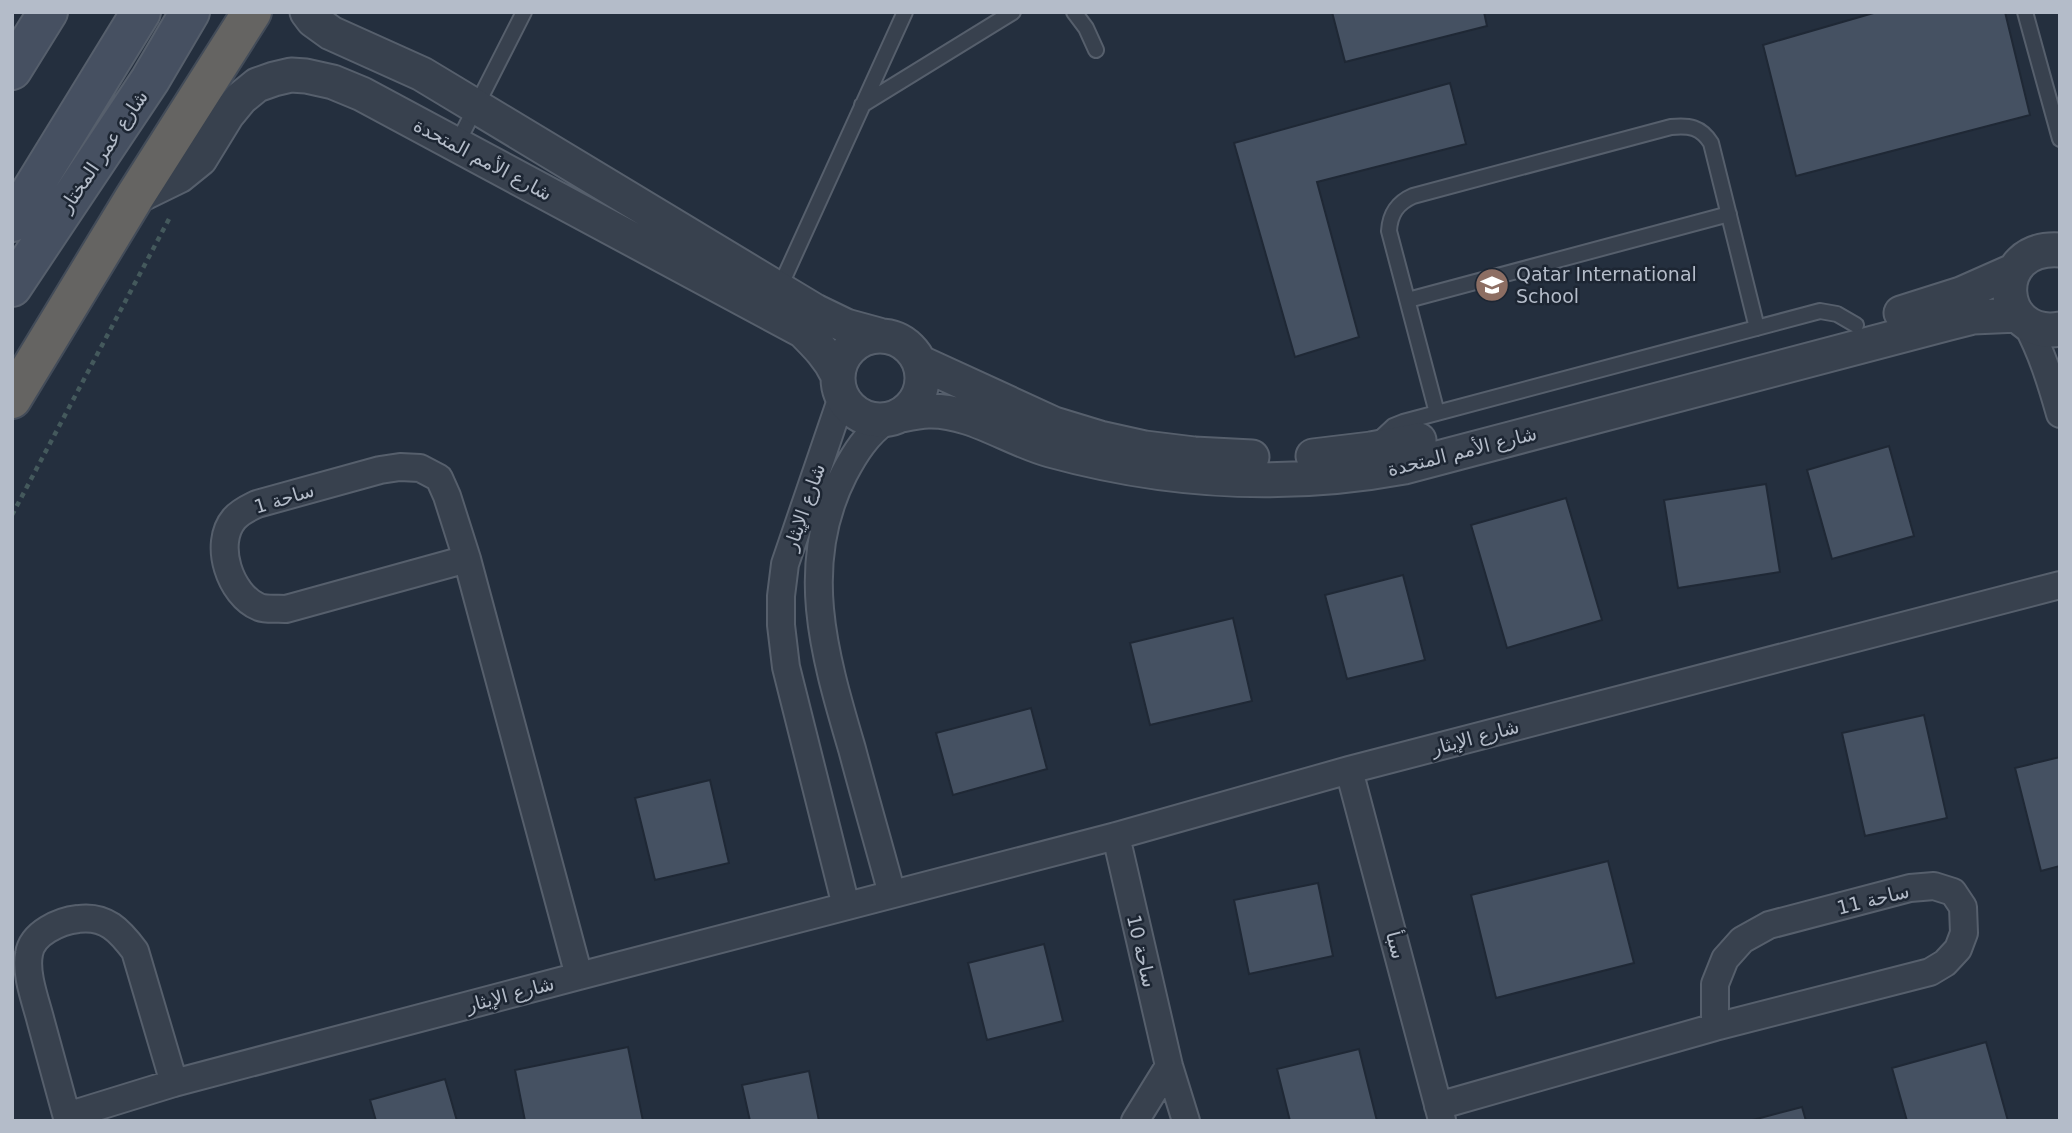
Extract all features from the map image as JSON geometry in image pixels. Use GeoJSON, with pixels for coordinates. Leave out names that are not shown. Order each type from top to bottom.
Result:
{"type":"FeatureCollection","features":[{"type":"Feature","properties":{"kind":"highway"},"geometry":{"type":"LineString","coordinates":[[12,399],[134,198],[253,12]]}},
{"type":"Feature","properties":{"kind":"main road"},"geometry":{"type":"LineString","coordinates":[[12,70],[48,12]]}},
{"type":"Feature","properties":{"kind":"main road"},"geometry":{"type":"LineString","coordinates":[[12,222],[141,12]]}},
{"type":"Feature","properties":{"kind":"main road","name":"شارع عمر المختار"},"geometry":{"type":"LineString","coordinates":[[12,287],[149,80],[190,12]]}},
{"type":"Feature","properties":{"kind":"street","name":"شارع الأمم المتحدة"},"geometry":{"type":"LineString","coordinates":[[307,12],[331,33],[422,74],[815,311],[846,326],[879,335]]}},
{"type":"Feature","properties":{"kind":"street","name":"شارع الأمم المتحدة"},"geometry":{"type":"LineString","coordinates":[[134,198],[179,176],[200,159],[227,115],[241,98],[257,85],[290,75],[333,82],[362,94],[457,144],[803,331],[825,354],[839,386]]}},
{"type":"Feature","properties":{"kind":"street","name":"شارع الأمم المتحدة"},"geometry":{"type":"LineString","coordinates":[[919,362],[1054,424],[1100,438],[1145,448],[1212,456],[1308,457],[1371,449],[1446,433],[1933,304],[2013,271],[2022,260],[2033,253],[2047,249],[2060,250]]}},
{"type":"Feature","properties":{"kind":"street"},"geometry":{"type":"LineString","coordinates":[[2013,271],[2009,294],[2012,305],[2037,345],[2050,376],[2060,414]]}},
{"type":"Feature","properties":{"kind":"street","name":"شارع الأمم المتحدة"},"geometry":{"type":"LineString","coordinates":[[895,417],[930,411],[959,415],[1048,449],[1138,471],[1212,479],[1266,480],[1341,476],[1404,467],[1973,317],[2022,319],[2046,331],[2060,329]]}},
{"type":"Feature","properties":{"kind":"street"},"geometry":{"type":"LineString","coordinates":[[879,335],[903,342],[913,351],[919,362],[922,386],[911,407],[895,417],[876,421],[856,414],[839,386],[841,360],[847,350],[856,342],[879,335]]}},
{"type":"Feature","properties":{"kind":"street","name":"شارع الإيثار"},"geometry":{"type":"LineString","coordinates":[[839,386],[785,564],[781,615],[786,667],[846,906]]}},
{"type":"Feature","properties":{"kind":"street","name":"شارع الإيثار"},"geometry":{"type":"LineString","coordinates":[[892,894],[825,651],[818,572],[831,503],[840,483],[872,431],[895,417]]}},
{"type":"Feature","properties":{"kind":"street","name":"ساحة 1"},"geometry":{"type":"LineString","coordinates":[[467,559],[286,609],[261,608],[246,600],[234,586],[225,543],[227,531],[234,519],[244,510],[257,505],[380,470],[400,467],[420,468],[439,478],[467,559],[579,976]]}},
{"type":"Feature","properties":{"kind":"street","name":"شارع الإيثار"},"geometry":{"type":"LineString","coordinates":[[174,1083],[135,951],[122,933],[103,920],[79,919],[55,925],[35,938],[29,953],[30,982],[67,1118],[174,1083],[1116,836],[1349,770],[2060,585]]}},
{"type":"Feature","properties":{"kind":"street","name":"سبأ"},"geometry":{"type":"LineString","coordinates":[[1349,770],[1440,1113]]}},
{"type":"Feature","properties":{"kind":"street","name":"ساحة 10"},"geometry":{"type":"LineString","coordinates":[[1116,836],[1169,1066],[1186,1121]]}},
{"type":"Feature","properties":{"kind":"street","name":"ساحة 11"},"geometry":{"type":"LineString","coordinates":[[1440,1113],[1715,1027],[1930,972],[1945,963],[1958,949],[1964,933],[1964,907],[1953,892],[1934,886],[1910,888],[1769,925],[1742,940],[1725,959],[1715,985],[1715,1027]]}},
{"type":"Feature","properties":{"kind":"street"},"geometry":{"type":"LineString","coordinates":[[1135,1121],[1169,1066]]}},
{"type":"Feature","properties":{"kind":"lane"},"geometry":{"type":"LineString","coordinates":[[457,144],[524,12]]}},
{"type":"Feature","properties":{"kind":"lane"},"geometry":{"type":"LineString","coordinates":[[778,290],[905,12]]}},
{"type":"Feature","properties":{"kind":"lane"},"geometry":{"type":"LineString","coordinates":[[862,105],[1013,12]]}},
{"type":"Feature","properties":{"kind":"lane"},"geometry":{"type":"LineString","coordinates":[[1074,12],[1086,28],[1096,50]]}},
{"type":"Feature","properties":{"kind":"lane"},"geometry":{"type":"LineString","coordinates":[[2025,12],[2060,139]]}},
{"type":"Feature","properties":{"kind":"lane"},"geometry":{"type":"LineString","coordinates":[[1437,413],[1389,231],[1393,213],[1398,205],[1405,200],[1658,131],[1690,126],[1706,135],[1711,143],[1757,328]]}},
{"type":"Feature","properties":{"kind":"lane"},"geometry":{"type":"LineString","coordinates":[[1408,300],[1729,214]]}},
{"type":"Feature","properties":{"kind":"lane"},"geometry":{"type":"LineString","coordinates":[[1371,449],[1393,426],[1757,328],[1820,312],[1838,314],[1856,325]]}},
{"type":"Feature","properties":{"kind":"path"},"geometry":{"type":"LineString","coordinates":[[12,515],[169,219]]}},
{"type":"Feature","properties":{"kind":"building"},"geometry":{"type":"Polygon","coordinates":[[[1332,12],[1484,12],[1487,26],[1345,62],[1332,12]]]}},
{"type":"Feature","properties":{"kind":"building"},"geometry":{"type":"Polygon","coordinates":[[[1877,12],[2005,12],[2030,115],[1796,176],[1763,45],[1877,12]]]}},
{"type":"Feature","properties":{"kind":"building"},"geometry":{"type":"Polygon","coordinates":[[[1450,83],[1466,144],[1317,182],[1359,337],[1295,357],[1234,143],[1450,83]]]}},
{"type":"Feature","properties":{"kind":"building"},"geometry":{"type":"Polygon","coordinates":[[[1889,446],[1914,536],[1832,559],[1807,470],[1889,446]]]}},
{"type":"Feature","properties":{"kind":"building"},"geometry":{"type":"Polygon","coordinates":[[[1766,484],[1780,572],[1678,588],[1664,500],[1766,484]]]}},
{"type":"Feature","properties":{"kind":"building"},"geometry":{"type":"Polygon","coordinates":[[[1566,498],[1602,620],[1507,648],[1471,525],[1566,498]]]}},
{"type":"Feature","properties":{"kind":"building"},"geometry":{"type":"Polygon","coordinates":[[[1403,575],[1425,660],[1347,679],[1325,595],[1403,575]]]}},
{"type":"Feature","properties":{"kind":"building"},"geometry":{"type":"Polygon","coordinates":[[[1233,618],[1252,701],[1150,725],[1130,643],[1233,618]]]}},
{"type":"Feature","properties":{"kind":"building"},"geometry":{"type":"Polygon","coordinates":[[[1031,708],[1047,769],[953,795],[936,733],[1031,708]]]}},
{"type":"Feature","properties":{"kind":"building"},"geometry":{"type":"Polygon","coordinates":[[[1924,715],[1947,818],[1865,836],[1842,733],[1924,715]]]}},
{"type":"Feature","properties":{"kind":"building"},"geometry":{"type":"Polygon","coordinates":[[[2060,757],[2060,866],[2041,871],[2015,768],[2060,757]]]}},
{"type":"Feature","properties":{"kind":"building"},"geometry":{"type":"Polygon","coordinates":[[[710,780],[729,863],[655,880],[635,798],[710,780]]]}},
{"type":"Feature","properties":{"kind":"building"},"geometry":{"type":"Polygon","coordinates":[[[1608,861],[1634,963],[1496,998],[1471,895],[1608,861]]]}},
{"type":"Feature","properties":{"kind":"building"},"geometry":{"type":"Polygon","coordinates":[[[1318,883],[1333,956],[1249,974],[1234,900],[1318,883]]]}},
{"type":"Feature","properties":{"kind":"building"},"geometry":{"type":"Polygon","coordinates":[[[1044,944],[1063,1021],[987,1040],[968,963],[1044,944]]]}},
{"type":"Feature","properties":{"kind":"building"},"geometry":{"type":"Polygon","coordinates":[[[1986,1042],[2008,1121],[1907,1121],[1892,1068],[1986,1042]]]}},
{"type":"Feature","properties":{"kind":"building"},"geometry":{"type":"Polygon","coordinates":[[[628,1047],[643,1121],[525,1121],[515,1070],[628,1047]]]}},
{"type":"Feature","properties":{"kind":"building"},"geometry":{"type":"Polygon","coordinates":[[[1359,1049],[1377,1121],[1290,1121],[1277,1069],[1359,1049]]]}},
{"type":"Feature","properties":{"kind":"building"},"geometry":{"type":"Polygon","coordinates":[[[809,1071],[819,1121],[750,1121],[742,1085],[809,1071]]]}},
{"type":"Feature","properties":{"kind":"building"},"geometry":{"type":"Polygon","coordinates":[[[445,1079],[457,1121],[376,1121],[370,1100],[445,1079]]]}},
{"type":"Feature","properties":{"kind":"building"},"geometry":{"type":"Polygon","coordinates":[[[1802,1107],[1806,1121],[1749,1121],[1802,1107]]]}},
{"type":"Feature","properties":{"kind":"place","name":"Qatar International School"},"geometry":{"type":"Point","coordinates":[1492,285]}}]}
